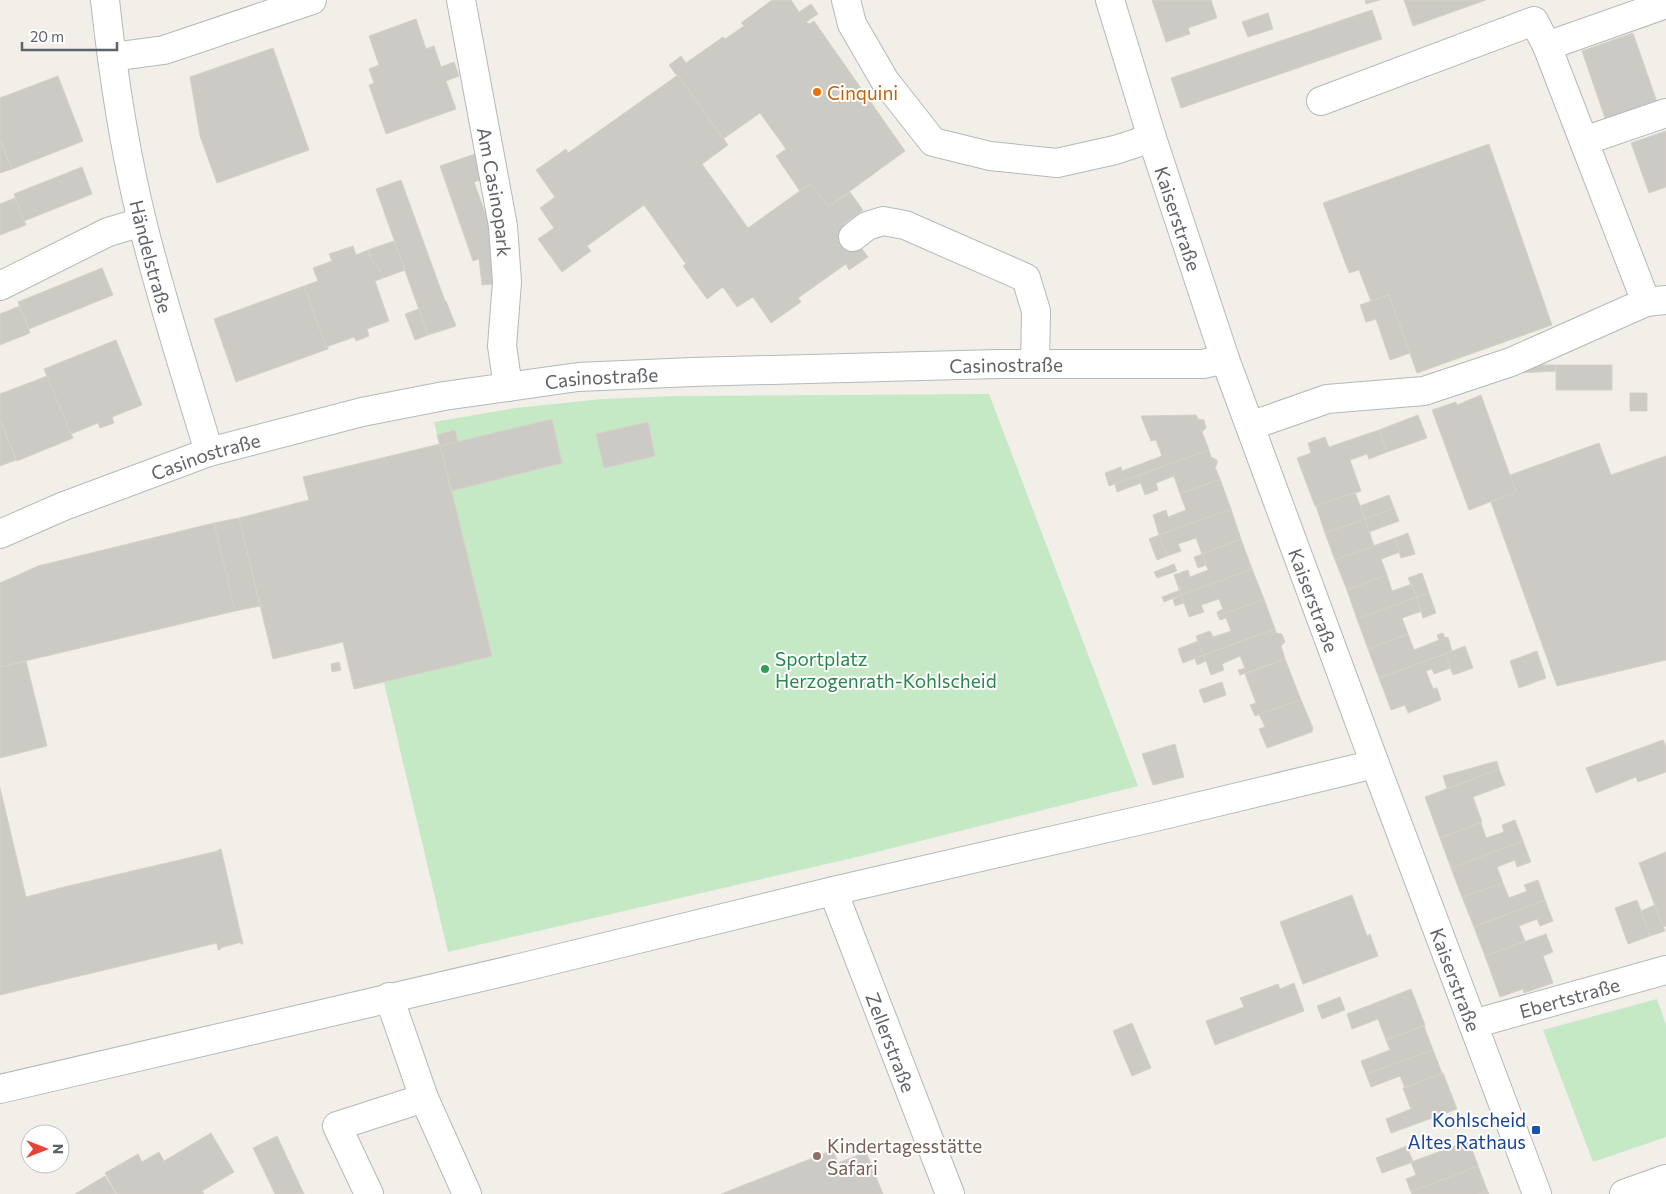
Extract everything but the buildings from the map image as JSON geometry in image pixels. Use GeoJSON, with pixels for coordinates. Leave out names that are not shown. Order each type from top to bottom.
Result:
{"type":"FeatureCollection","features":[{"type":"Feature","properties":{"kind":"street","name":"Händelstraße"},"geometry":{"type":"LineString","coordinates":[[105,0],[125,145],[142,222],[209,452]]}},
{"type":"Feature","properties":{"kind":"street"},"geometry":{"type":"LineString","coordinates":[[112,57],[164,50],[312,0]]}},
{"type":"Feature","properties":{"kind":"street","name":"Am Casinopark"},"geometry":{"type":"LineString","coordinates":[[461,0],[503,226],[506,282],[502,346],[508,386]]}},
{"type":"Feature","properties":{"kind":"street"},"geometry":{"type":"LineString","coordinates":[[846,0],[852,24],[885,81],[934,142],[990,156],[1057,163],[1115,150],[1152,138]]}},
{"type":"Feature","properties":{"kind":"street","name":"Kaiserstraße"},"geometry":{"type":"LineString","coordinates":[[1110,0],[1152,138],[1225,359],[1537,1194]]}},
{"type":"Feature","properties":{"kind":"street"},"geometry":{"type":"LineString","coordinates":[[1547,46],[1666,4]]}},
{"type":"Feature","properties":{"kind":"street"},"geometry":{"type":"LineString","coordinates":[[1250,426],[1327,399],[1424,391],[1511,362],[1656,301],[1584,141],[1547,46],[1534,21],[1321,101]]}},
{"type":"Feature","properties":{"kind":"street"},"geometry":{"type":"LineString","coordinates":[[1584,141],[1666,113]]}},
{"type":"Feature","properties":{"kind":"street"},"geometry":{"type":"LineString","coordinates":[[853,237],[867,226],[884,221],[905,225],[1026,278],[1036,311],[1035,364]]}},
{"type":"Feature","properties":{"kind":"street"},"geometry":{"type":"LineString","coordinates":[[0,286],[108,232],[142,222]]}},
{"type":"Feature","properties":{"kind":"street","name":"Casinostraße"},"geometry":{"type":"LineString","coordinates":[[0,534],[64,506],[209,452],[362,412],[508,386],[578,377],[692,372],[998,364],[1203,364],[1225,359]]}},
{"type":"Feature","properties":{"kind":"street"},"geometry":{"type":"LineString","coordinates":[[0,1089],[388,997],[524,967],[833,891],[1164,815],[1375,764]]}},
{"type":"Feature","properties":{"kind":"street","name":"Zellerstraße"},"geometry":{"type":"LineString","coordinates":[[833,891],[950,1194]]}},
{"type":"Feature","properties":{"kind":"street","name":"Ebertstraße"},"geometry":{"type":"LineString","coordinates":[[1473,1024],[1666,970]]}},
{"type":"Feature","properties":{"kind":"street"},"geometry":{"type":"LineString","coordinates":[[388,997],[424,1098],[467,1194]]}},
{"type":"Feature","properties":{"kind":"street"},"geometry":{"type":"LineString","coordinates":[[369,1194],[337,1126],[424,1098]]}},
{"type":"Feature","properties":{"kind":"street"},"geometry":{"type":"LineString","coordinates":[[1624,1194],[1666,1179]]}},
{"type":"Feature","properties":{"kind":"green space","name":"Sportplatz Herzogenrath-Kohlscheid"},"geometry":{"type":"Polygon","coordinates":[[[989,394],[1138,786],[861,856],[448,952],[384,682],[451,491],[434,422],[516,408],[602,399],[678,396],[989,394]]]}},
{"type":"Feature","properties":{"kind":"green space"},"geometry":{"type":"Polygon","coordinates":[[[1657,999],[1666,1025],[1666,1137],[1593,1162],[1543,1030],[1657,999]]]}},
{"type":"Feature","properties":{"kind":"place","name":"Cinquini"},"geometry":{"type":"Point","coordinates":[817,92]}},
{"type":"Feature","properties":{"kind":"place","name":"Sportplatz Herzogenrath-Kohlscheid"},"geometry":{"type":"Point","coordinates":[765,669]}},
{"type":"Feature","properties":{"kind":"place","name":"Kohlscheid Altes Rathaus"},"geometry":{"type":"Point","coordinates":[1536,1130]}},
{"type":"Feature","properties":{"kind":"place","name":"Kindertagesstätte Safari"},"geometry":{"type":"Point","coordinates":[817,1156]}}]}
